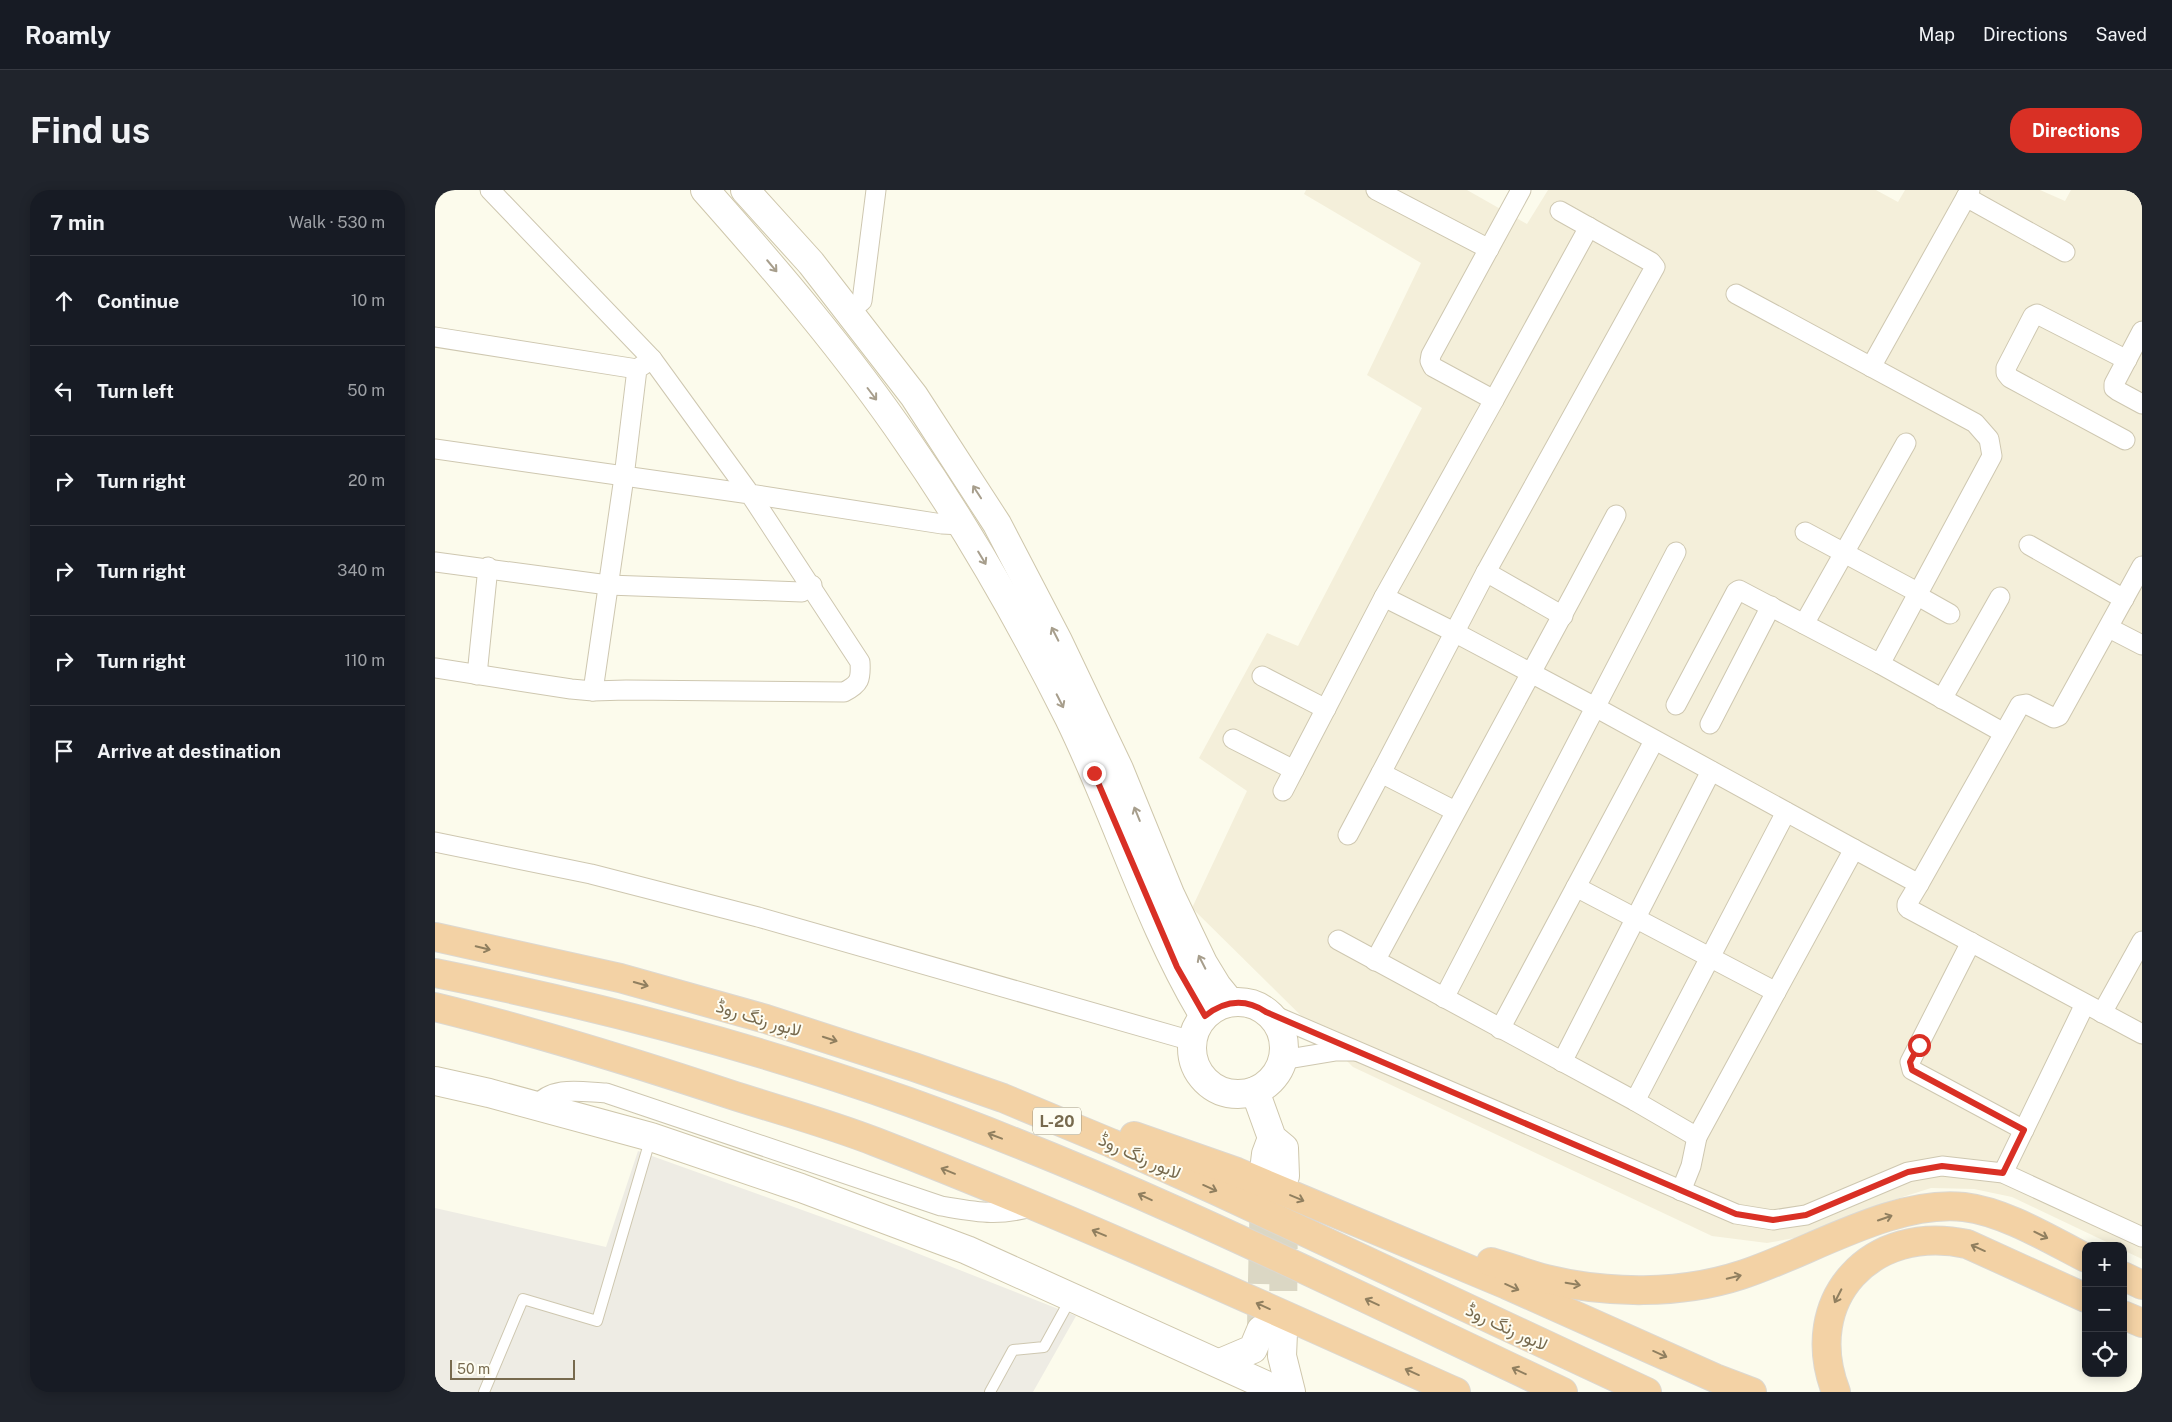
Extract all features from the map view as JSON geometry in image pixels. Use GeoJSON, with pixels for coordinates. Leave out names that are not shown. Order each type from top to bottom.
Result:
{"type":"FeatureCollection","features":[{"type":"Feature","properties":{"kind":"highway","name":"لاہور رنگ روڈ"},"geometry":{"type":"LineString","coordinates":[[435,937],[620,978],[766,1018],[1003,1098],[1111,1143],[1208,1187],[1647,1392]]}},
{"type":"Feature","properties":{"kind":"highway","name":"لاہور رنگ روڈ"},"geometry":{"type":"LineString","coordinates":[[435,973],[516,989],[760,1053],[910,1102],[1109,1181],[1563,1392]]}},
{"type":"Feature","properties":{"kind":"highway"},"geometry":{"type":"LineString","coordinates":[[435,1007],[509,1025],[601,1052],[873,1141],[1035,1206],[1177,1267],[1456,1392]]}},
{"type":"Feature","properties":{"kind":"highway"},"geometry":{"type":"LineString","coordinates":[[1003,1098],[1087,1120],[1237,1172],[1357,1224],[1507,1285],[1715,1378],[1752,1392]]}},
{"type":"Feature","properties":{"kind":"highway"},"geometry":{"type":"LineString","coordinates":[[1357,1224],[1545,1279],[1621,1290],[1685,1288],[1740,1276],[1883,1219],[1913,1209],[1937,1207],[1963,1207],[1986,1211],[2026,1228],[2082,1256]]}},
{"type":"Feature","properties":{"kind":"highway"},"geometry":{"type":"LineString","coordinates":[[1836,1392],[1830,1377],[1826,1340],[1832,1309],[1845,1284],[1870,1258],[1893,1247],[1916,1240],[1949,1240],[1967,1244],[2082,1296]]}},
{"type":"Feature","properties":{"kind":"highway"},"geometry":{"type":"LineString","coordinates":[[2127,1278],[2142,1285]]}},
{"type":"Feature","properties":{"kind":"highway"},"geometry":{"type":"LineString","coordinates":[[2127,1317],[2142,1324]]}},
{"type":"Feature","properties":{"kind":"street"},"geometry":{"type":"LineString","coordinates":[[435,668],[593,691],[845,692],[856,686],[861,676],[860,662],[750,494],[644,364],[490,190]]}},
{"type":"Feature","properties":{"kind":"street"},"geometry":{"type":"LineString","coordinates":[[705,190],[749,239],[842,354],[906,439],[963,525],[1011,606],[1069,719],[1111,808],[1177,967],[1205,1016]]}},
{"type":"Feature","properties":{"kind":"street"},"geometry":{"type":"LineString","coordinates":[[745,190],[811,263],[914,396],[997,524],[1058,641],[1119,769],[1170,894],[1203,964],[1230,1002]]}},
{"type":"Feature","properties":{"kind":"street"},"geometry":{"type":"LineString","coordinates":[[850,312],[862,301],[877,190]]}},
{"type":"Feature","properties":{"kind":"street"},"geometry":{"type":"LineString","coordinates":[[1376,190],[1489,249]]}},
{"type":"Feature","properties":{"kind":"street"},"geometry":{"type":"LineString","coordinates":[[1494,400],[1433,367],[1430,361],[1521,190]]}},
{"type":"Feature","properties":{"kind":"street"},"geometry":{"type":"LineString","coordinates":[[1871,367],[1968,193],[2065,252]]}},
{"type":"Feature","properties":{"kind":"street"},"geometry":{"type":"LineString","coordinates":[[1349,835],[1486,572],[1655,267],[1651,262],[1560,211]]}},
{"type":"Feature","properties":{"kind":"street"},"geometry":{"type":"LineString","coordinates":[[749,239],[771,218]]}},
{"type":"Feature","properties":{"kind":"street"},"geometry":{"type":"LineString","coordinates":[[1283,791],[1384,597],[1589,227]]}},
{"type":"Feature","properties":{"kind":"street"},"geometry":{"type":"LineString","coordinates":[[1736,294],[1975,423],[1989,440],[1992,456],[1919,595],[1880,664]]}},
{"type":"Feature","properties":{"kind":"street"},"geometry":{"type":"LineString","coordinates":[[2125,440],[2010,378],[2006,373],[2006,368],[2035,314],[2127,360]]}},
{"type":"Feature","properties":{"kind":"street"},"geometry":{"type":"LineString","coordinates":[[2142,331],[2114,384],[2114,388],[2142,404]]}},
{"type":"Feature","properties":{"kind":"street"},"geometry":{"type":"LineString","coordinates":[[435,337],[644,364]]}},
{"type":"Feature","properties":{"kind":"street"},"geometry":{"type":"LineString","coordinates":[[593,691],[624,477],[644,364]]}},
{"type":"Feature","properties":{"kind":"street"},"geometry":{"type":"LineString","coordinates":[[1804,624],[1906,442]]}},
{"type":"Feature","properties":{"kind":"street"},"geometry":{"type":"LineString","coordinates":[[435,449],[750,494],[942,524],[963,525]]}},
{"type":"Feature","properties":{"kind":"street"},"geometry":{"type":"LineString","coordinates":[[1375,960],[1455,811],[1532,674],[1616,515]]}},
{"type":"Feature","properties":{"kind":"street"},"geometry":{"type":"LineString","coordinates":[[1805,532],[1845,552],[1950,614]]}},
{"type":"Feature","properties":{"kind":"street"},"geometry":{"type":"LineString","coordinates":[[2029,545],[2124,599]]}},
{"type":"Feature","properties":{"kind":"street"},"geometry":{"type":"LineString","coordinates":[[1444,998],[1676,552]]}},
{"type":"Feature","properties":{"kind":"street"},"geometry":{"type":"LineString","coordinates":[[435,562],[489,567],[608,585],[802,592],[812,586]]}},
{"type":"Feature","properties":{"kind":"street"},"geometry":{"type":"LineString","coordinates":[[2142,566],[2057,718],[2023,704],[2003,733],[1907,907],[2142,1034]]}},
{"type":"Feature","properties":{"kind":"street"},"geometry":{"type":"LineString","coordinates":[[477,675],[489,567]]}},
{"type":"Feature","properties":{"kind":"street"},"geometry":{"type":"LineString","coordinates":[[1486,572],[1563,616]]}},
{"type":"Feature","properties":{"kind":"street"},"geometry":{"type":"LineString","coordinates":[[1676,705],[1737,591],[1771,606],[1880,664],[2003,733]]}},
{"type":"Feature","properties":{"kind":"street"},"geometry":{"type":"LineString","coordinates":[[1384,597],[1595,707],[1654,741],[1919,884]]}},
{"type":"Feature","properties":{"kind":"street"},"geometry":{"type":"LineString","coordinates":[[1943,699],[2000,597]]}},
{"type":"Feature","properties":{"kind":"street"},"geometry":{"type":"LineString","coordinates":[[1710,724],[1771,606]]}},
{"type":"Feature","properties":{"kind":"street"},"geometry":{"type":"LineString","coordinates":[[2109,628],[2142,645]]}},
{"type":"Feature","properties":{"kind":"street"},"geometry":{"type":"LineString","coordinates":[[1262,676],[1326,709]]}},
{"type":"Feature","properties":{"kind":"street"},"geometry":{"type":"LineString","coordinates":[[1233,739],[1294,770]]}},
{"type":"Feature","properties":{"kind":"street"},"geometry":{"type":"LineString","coordinates":[[1499,1029],[1654,741]]}},
{"type":"Feature","properties":{"kind":"street"},"geometry":{"type":"LineString","coordinates":[[1562,1062],[1711,771]]}},
{"type":"Feature","properties":{"kind":"street"},"geometry":{"type":"LineString","coordinates":[[1381,773],[1455,811]]}},
{"type":"Feature","properties":{"kind":"street"},"geometry":{"type":"LineString","coordinates":[[1635,1101],[1787,812]]}},
{"type":"Feature","properties":{"kind":"street"},"geometry":{"type":"LineString","coordinates":[[435,842],[591,874],[758,917],[1192,1041]]}},
{"type":"Feature","properties":{"kind":"street"},"geometry":{"type":"LineString","coordinates":[[1681,1191],[1691,1166],[1697,1137],[1854,849]]}},
{"type":"Feature","properties":{"kind":"street"},"geometry":{"type":"LineString","coordinates":[[1576,887],[1776,992]]}},
{"type":"Feature","properties":{"kind":"street"},"geometry":{"type":"LineString","coordinates":[[1338,940],[1499,1029],[1635,1101],[1697,1137]]}},
{"type":"Feature","properties":{"kind":"street"},"geometry":{"type":"LineString","coordinates":[[2102,1013],[2142,941]]}},
{"type":"Feature","properties":{"kind":"street"},"geometry":{"type":"LineString","coordinates":[[1971,942],[1910,1062],[1910,1066],[1912,1070],[2024,1130]]}},
{"type":"Feature","properties":{"kind":"street"},"geometry":{"type":"LineString","coordinates":[[1266,1012],[1275,1022],[1281,1033],[1284,1047],[1282,1060],[1272,1079],[1255,1091],[1244,1094],[1230,1094],[1216,1089],[1205,1081],[1196,1069],[1192,1056],[1194,1032],[1205,1016],[1216,1007],[1230,1002],[1245,1002],[1736,1214],[1773,1220],[1806,1215],[1908,1172],[1942,1166],[2003,1173],[2142,1237]]}},
{"type":"Feature","properties":{"kind":"street"},"geometry":{"type":"LineString","coordinates":[[2003,1173],[2085,1004]]}},
{"type":"Feature","properties":{"kind":"street"},"geometry":{"type":"LineString","coordinates":[[1282,1060],[1336,1051],[1358,1051]]}},
{"type":"Feature","properties":{"kind":"street"},"geometry":{"type":"LineString","coordinates":[[435,1081],[489,1093],[651,1137],[801,1188],[957,1246],[1221,1363],[1281,1392]]}},
{"type":"Feature","properties":{"kind":"street"},"geometry":{"type":"LineString","coordinates":[[536,1106],[548,1094],[565,1091],[606,1094],[941,1206],[989,1214],[1015,1212],[1035,1206]]}},
{"type":"Feature","properties":{"kind":"street"},"geometry":{"type":"LineString","coordinates":[[1255,1091],[1272,1138],[1265,1154],[1274,1174]]}},
{"type":"Feature","properties":{"kind":"street"},"geometry":{"type":"LineString","coordinates":[[1221,1363],[1270,1342],[1291,1392]]}},
{"type":"Feature","properties":{"kind":"lane"},"geometry":{"type":"LineString","coordinates":[[484,1392],[523,1299],[597,1321],[651,1137]]}},
{"type":"Feature","properties":{"kind":"lane"},"geometry":{"type":"LineString","coordinates":[[990,1392],[1013,1350],[1044,1347],[1072,1297]]}},
{"type":"Feature","properties":{"kind":"shaded area"},"geometry":{"type":"Polygon","coordinates":[[[1306,190],[1467,190],[1527,224],[1548,190],[1876,190],[1898,202],[1905,190],[2040,190],[2065,201],[2071,190],[2142,190],[2142,1259],[2127,1252],[2127,1242],[2107,1242],[2012,1197],[1974,1189],[1931,1188],[1890,1201],[1811,1235],[1767,1243],[1712,1236],[1353,1067],[1192,908],[1247,791],[1199,758],[1267,633],[1298,646],[1422,408],[1367,375],[1421,263],[1304,194],[1306,190]]]}},
{"type":"Feature","properties":{"kind":"shaded area"},"geometry":{"type":"Polygon","coordinates":[[[638,1151],[866,1233],[1076,1316],[1033,1392],[435,1392],[435,1208],[606,1247],[638,1151]]]}},
{"type":"Feature","properties":{"kind":"tunnel"},"geometry":{"type":"LineString","coordinates":[[1261,1326],[1264,1189]]}},
{"type":"Feature","properties":{"kind":"tunnel"},"geometry":{"type":"LineString","coordinates":[[1283,1333],[1284,1200]]}},
{"type":"Feature","properties":{"kind":"route"},"geometry":{"type":"LineString","coordinates":[[1094,773],[1111,808],[1134,869],[1177,967],[1205,1016],[1216,1007],[1230,1002],[1245,1002],[1736,1214],[1773,1220],[1806,1215],[1908,1172],[1942,1166],[2003,1173],[2024,1130],[1912,1070],[1910,1062],[1919,1045]]}}]}
